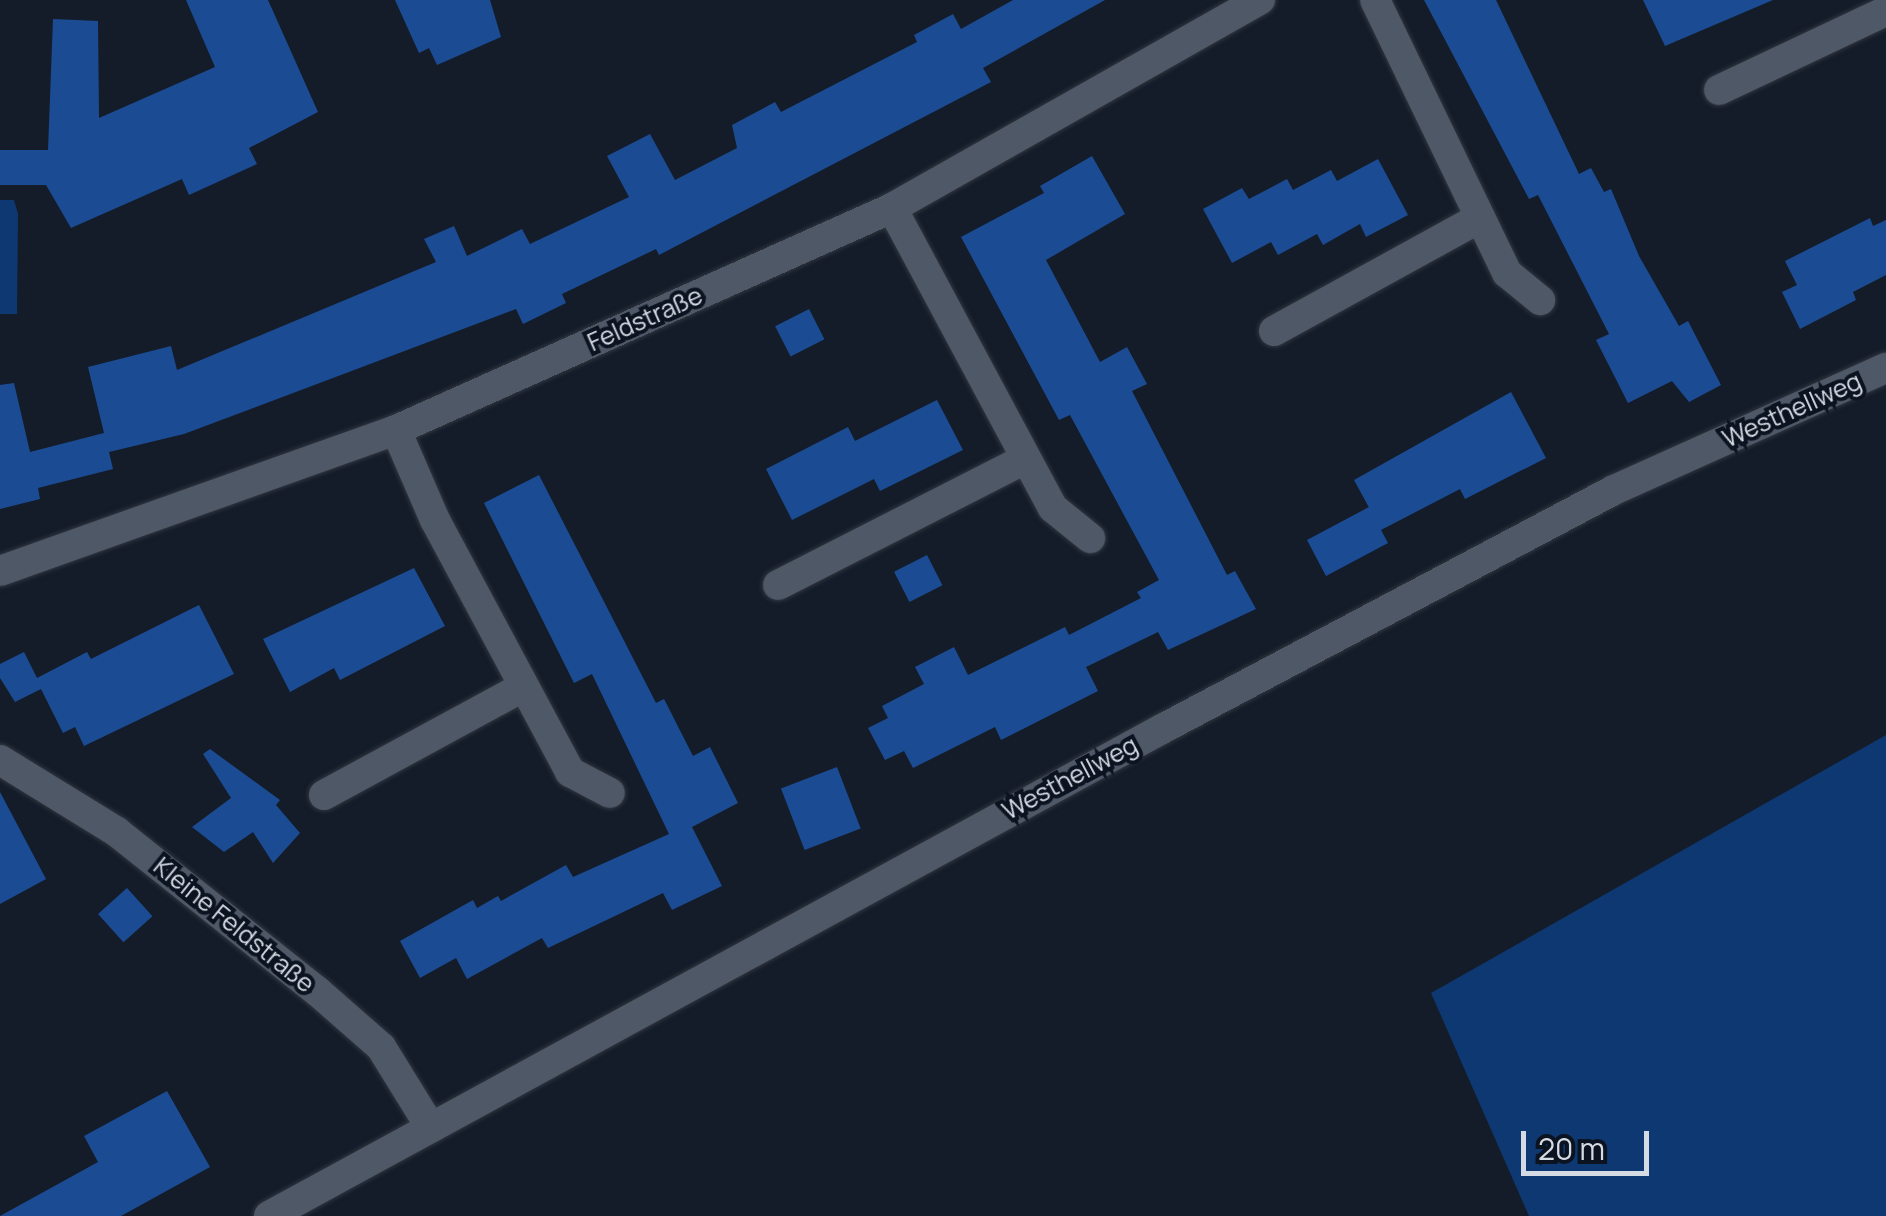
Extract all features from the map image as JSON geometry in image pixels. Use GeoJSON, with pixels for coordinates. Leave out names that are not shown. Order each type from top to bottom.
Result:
{"type":"FeatureCollection","features":[{"type":"Feature","properties":{"kind":"street","name":"Feldstraße"},"geometry":{"type":"LineString","coordinates":[[0,571],[396,430],[892,208],[1260,0]]}},
{"type":"Feature","properties":{"kind":"street"},"geometry":{"type":"LineString","coordinates":[[1375,0],[1507,273],[1540,300]]}},
{"type":"Feature","properties":{"kind":"street"},"geometry":{"type":"LineString","coordinates":[[1720,90],[1886,11]]}},
{"type":"Feature","properties":{"kind":"street"},"geometry":{"type":"LineString","coordinates":[[892,208],[1053,508],[1090,538]]}},
{"type":"Feature","properties":{"kind":"street"},"geometry":{"type":"LineString","coordinates":[[1274,330],[1478,219]]}},
{"type":"Feature","properties":{"kind":"street","name":"Westhellweg"},"geometry":{"type":"LineString","coordinates":[[269,1216],[1144,738],[1597,500],[1886,368]]}},
{"type":"Feature","properties":{"kind":"street"},"geometry":{"type":"LineString","coordinates":[[396,430],[523,688],[570,772],[610,793]]}},
{"type":"Feature","properties":{"kind":"street"},"geometry":{"type":"LineString","coordinates":[[778,585],[1025,459]]}},
{"type":"Feature","properties":{"kind":"street"},"geometry":{"type":"LineString","coordinates":[[324,795],[523,688]]}},
{"type":"Feature","properties":{"kind":"street","name":"Kleine Feldstraße"},"geometry":{"type":"LineString","coordinates":[[0,760],[117,832],[250,934],[381,1047],[431,1128]]}},
{"type":"Feature","properties":{"kind":"shaded area"},"geometry":{"type":"Polygon","coordinates":[[[0,200],[14,200],[18,214],[17,314],[0,314],[0,200]]]}},
{"type":"Feature","properties":{"kind":"shaded area"},"geometry":{"type":"Polygon","coordinates":[[[1886,735],[1886,1216],[1529,1216],[1431,993],[1886,735]]]}},
{"type":"Feature","properties":{"kind":"building"},"geometry":{"type":"Polygon","coordinates":[[[186,0],[268,0],[318,112],[249,148],[257,164],[189,195],[182,179],[71,228],[46,185],[0,185],[0,150],[48,150],[53,19],[98,21],[99,118],[215,67],[186,0]]]}},
{"type":"Feature","properties":{"kind":"building"},"geometry":{"type":"Polygon","coordinates":[[[395,0],[490,0],[501,37],[437,65],[429,48],[419,53],[395,0]]]}},
{"type":"Feature","properties":{"kind":"building"},"geometry":{"type":"Polygon","coordinates":[[[1013,0],[1105,0],[983,68],[991,82],[659,255],[656,249],[562,294],[566,303],[523,324],[516,309],[184,434],[109,452],[113,469],[38,488],[40,499],[0,509],[0,385],[14,383],[30,452],[104,433],[88,367],[171,346],[177,370],[436,262],[424,239],[454,226],[467,256],[522,229],[530,244],[629,197],[607,156],[650,134],[675,180],[737,148],[732,125],[775,102],[781,112],[917,42],[914,35],[953,14],[961,29],[1013,0]]]}},
{"type":"Feature","properties":{"kind":"building"},"geometry":{"type":"Polygon","coordinates":[[[1424,0],[1496,0],[1579,174],[1591,168],[1604,192],[1611,189],[1639,256],[1679,326],[1688,321],[1721,385],[1689,402],[1672,381],[1628,403],[1596,340],[1609,334],[1538,195],[1529,199],[1424,0]]]}},
{"type":"Feature","properties":{"kind":"building"},"geometry":{"type":"Polygon","coordinates":[[[1643,0],[1773,0],[1665,46],[1643,0]]]}},
{"type":"Feature","properties":{"kind":"building"},"geometry":{"type":"Polygon","coordinates":[[[1092,156],[1125,214],[1046,260],[1100,362],[1127,347],[1147,384],[1132,391],[1227,575],[1235,571],[1256,609],[1168,650],[1158,632],[1086,667],[1098,691],[1001,740],[995,727],[913,768],[904,751],[885,760],[868,728],[888,718],[882,706],[924,684],[915,667],[954,647],[968,675],[1065,627],[1069,635],[1141,598],[1137,592],[1159,580],[1070,415],[1059,420],[961,237],[1044,193],[1040,186],[1092,156]]]}},
{"type":"Feature","properties":{"kind":"building"},"geometry":{"type":"Polygon","coordinates":[[[1378,159],[1408,215],[1366,237],[1360,224],[1323,245],[1317,234],[1278,255],[1271,242],[1232,263],[1203,209],[1242,188],[1249,199],[1287,179],[1293,190],[1331,170],[1337,181],[1378,159]]]}},
{"type":"Feature","properties":{"kind":"building"},"geometry":{"type":"Polygon","coordinates":[[[1870,218],[1873,226],[1886,220],[1886,275],[1853,292],[1856,300],[1800,329],[1782,292],[1797,285],[1785,261],[1870,218]]]}},
{"type":"Feature","properties":{"kind":"building"},"geometry":{"type":"Polygon","coordinates":[[[809,309],[824,339],[791,357],[775,326],[809,309]]]}},
{"type":"Feature","properties":{"kind":"building"},"geometry":{"type":"Polygon","coordinates":[[[1511,392],[1546,458],[1465,499],[1460,489],[1381,530],[1388,543],[1326,576],[1307,540],[1369,507],[1354,480],[1511,392]]]}},
{"type":"Feature","properties":{"kind":"building"},"geometry":{"type":"Polygon","coordinates":[[[937,400],[963,450],[880,491],[874,479],[792,520],[766,469],[848,427],[855,441],[937,400]]]}},
{"type":"Feature","properties":{"kind":"building"},"geometry":{"type":"Polygon","coordinates":[[[539,475],[656,703],[664,699],[693,756],[710,747],[738,803],[692,827],[722,886],[672,910],[663,893],[548,948],[542,938],[467,979],[456,958],[420,978],[400,941],[473,900],[477,908],[498,896],[501,901],[566,865],[573,877],[669,834],[592,674],[574,683],[484,503],[539,475]]]}},
{"type":"Feature","properties":{"kind":"building"},"geometry":{"type":"Polygon","coordinates":[[[927,555],[942,585],[909,602],[894,572],[927,555]]]}},
{"type":"Feature","properties":{"kind":"building"},"geometry":{"type":"Polygon","coordinates":[[[414,568],[445,626],[340,680],[334,668],[290,692],[263,639],[414,568]]]}},
{"type":"Feature","properties":{"kind":"building"},"geometry":{"type":"Polygon","coordinates":[[[199,605],[234,674],[84,746],[75,727],[63,733],[41,689],[15,702],[0,678],[0,664],[24,652],[37,678],[87,652],[91,659],[199,605]]]}},
{"type":"Feature","properties":{"kind":"building"},"geometry":{"type":"Polygon","coordinates":[[[210,749],[280,800],[276,805],[300,833],[273,863],[253,832],[224,852],[192,827],[231,798],[203,754],[210,749]]]}},
{"type":"Feature","properties":{"kind":"building"},"geometry":{"type":"Polygon","coordinates":[[[837,767],[861,829],[805,850],[781,789],[837,767]]]}},
{"type":"Feature","properties":{"kind":"building"},"geometry":{"type":"Polygon","coordinates":[[[0,792],[46,879],[0,904],[0,792]]]}},
{"type":"Feature","properties":{"kind":"building"},"geometry":{"type":"Polygon","coordinates":[[[127,888],[152,916],[123,942],[98,914],[127,888]]]}},
{"type":"Feature","properties":{"kind":"building"},"geometry":{"type":"Polygon","coordinates":[[[167,1091],[210,1167],[121,1216],[0,1216],[98,1162],[84,1136],[167,1091]]]}}]}
